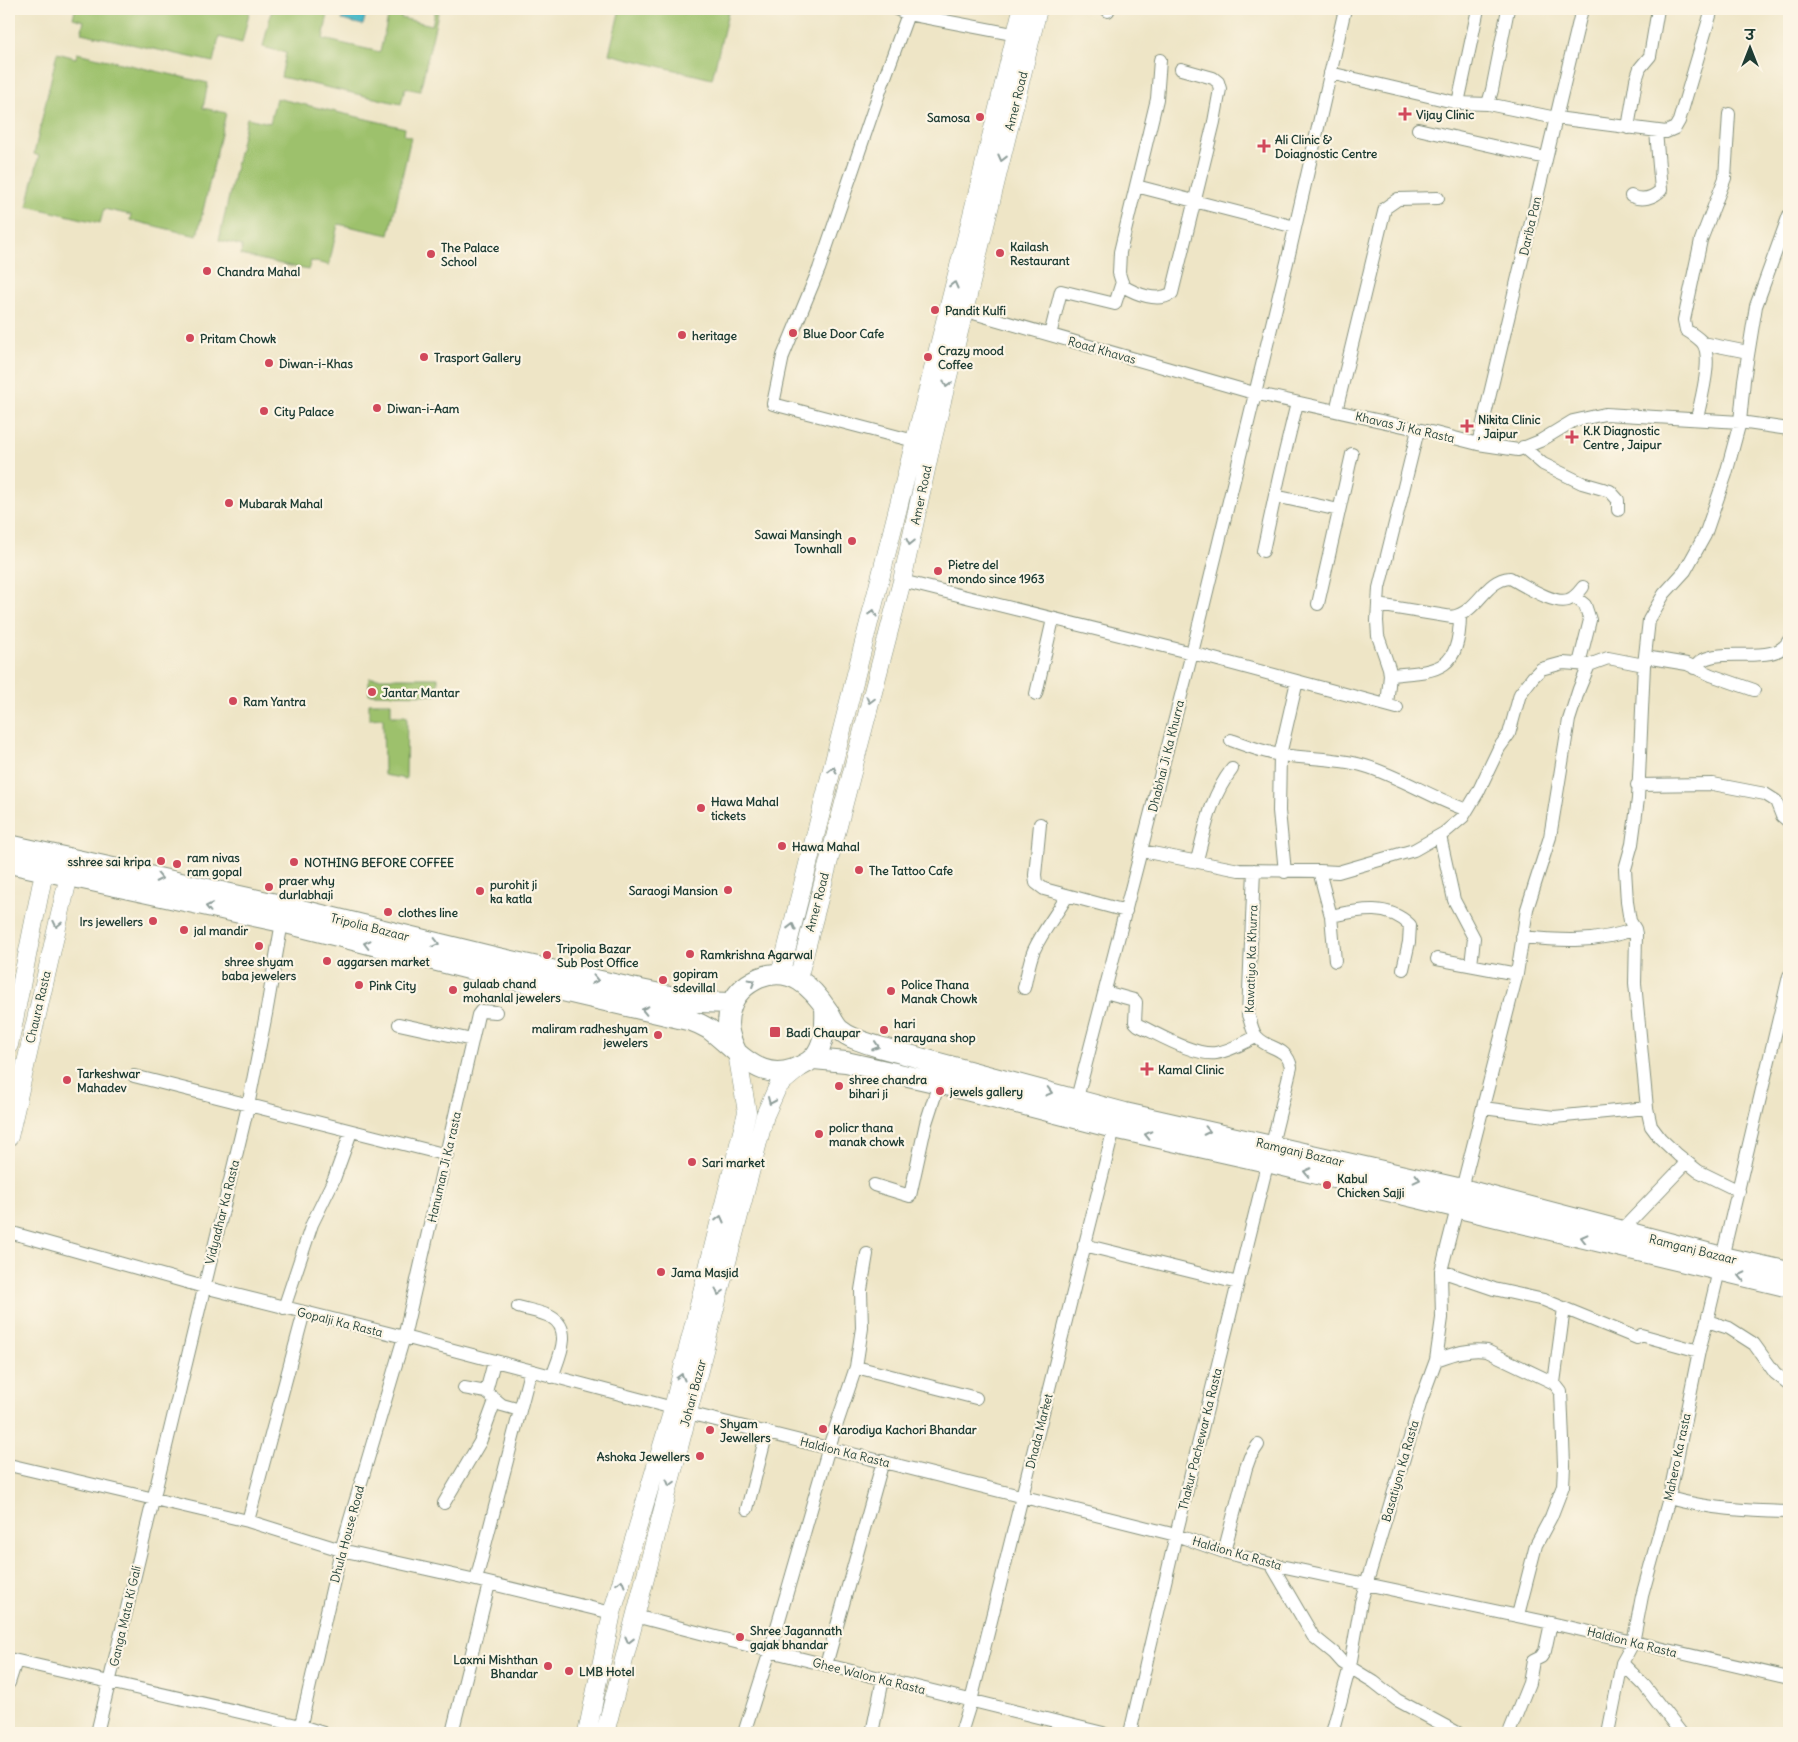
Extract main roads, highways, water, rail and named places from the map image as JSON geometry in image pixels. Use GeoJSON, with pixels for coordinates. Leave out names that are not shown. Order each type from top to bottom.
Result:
{"type":"FeatureCollection","features":[{"type":"Feature","properties":{"kind":"main road","name":"Tripolia Bazaar"},"geometry":{"type":"LineString","coordinates":[[9,845],[46,862],[70,868],[698,1002],[732,1003]]}},
{"type":"Feature","properties":{"kind":"main road","name":"Tripolia Bazaar"},"geometry":{"type":"LineString","coordinates":[[9,862],[46,862]]}},
{"type":"Feature","properties":{"kind":"main road","name":"Tripolia Bazaar"},"geometry":{"type":"LineString","coordinates":[[283,914],[493,975],[692,1020],[708,1028],[737,1052]]}},
{"type":"Feature","properties":{"kind":"main road"},"geometry":{"type":"LineString","coordinates":[[764,976],[789,977],[809,986],[825,1007],[825,1034],[808,1062],[791,1070],[776,1072],[761,1070],[748,1063],[737,1052],[731,1040],[728,1028],[728,1014],[732,1003],[740,990],[751,981],[764,976]]}},
{"type":"Feature","properties":{"kind":"main road","name":"Ramganj Bazaar"},"geometry":{"type":"LineString","coordinates":[[825,1007],[840,1030],[858,1040],[1075,1108],[1114,1128],[1269,1154]]}},
{"type":"Feature","properties":{"kind":"main road","name":"Ramganj Bazaar"},"geometry":{"type":"LineString","coordinates":[[808,1062],[846,1062],[939,1083],[1075,1108],[1125,1113],[1269,1154],[1459,1198],[1721,1264],[1789,1272]]}},
{"type":"Feature","properties":{"kind":"main road","name":"Ramganj Bazaar"},"geometry":{"type":"LineString","coordinates":[[1459,1198],[1621,1231],[1789,1287]]}},
{"type":"Feature","properties":{"kind":"water"},"geometry":{"type":"Polygon","coordinates":[[[344,9],[367,9],[363,25],[342,20],[344,9]]]}},
{"type":"Feature","properties":{"kind":"place","name":"Vijay Clinic"},"geometry":{"type":"Point","coordinates":[1405,114]}},
{"type":"Feature","properties":{"kind":"place","name":"Samosa"},"geometry":{"type":"Point","coordinates":[980,117]}},
{"type":"Feature","properties":{"kind":"place","name":"Ali Clinic & Doiagnostic Centre"},"geometry":{"type":"Point","coordinates":[1264,146]}},
{"type":"Feature","properties":{"kind":"place","name":"Kailash Restaurant"},"geometry":{"type":"Point","coordinates":[1000,253]}},
{"type":"Feature","properties":{"kind":"place","name":"The Palace School"},"geometry":{"type":"Point","coordinates":[431,254]}},
{"type":"Feature","properties":{"kind":"place","name":"Chandra Mahal"},"geometry":{"type":"Point","coordinates":[207,271]}},
{"type":"Feature","properties":{"kind":"place","name":"Pandit Kulfi"},"geometry":{"type":"Point","coordinates":[935,310]}},
{"type":"Feature","properties":{"kind":"place","name":"Blue Door Cafe"},"geometry":{"type":"Point","coordinates":[793,333]}},
{"type":"Feature","properties":{"kind":"place","name":"heritage"},"geometry":{"type":"Point","coordinates":[682,335]}},
{"type":"Feature","properties":{"kind":"place","name":"Pritam Chowk"},"geometry":{"type":"Point","coordinates":[190,338]}},
{"type":"Feature","properties":{"kind":"place","name":"Trasport Gallery"},"geometry":{"type":"Point","coordinates":[424,357]}},
{"type":"Feature","properties":{"kind":"place","name":"Crazy mood Coffee"},"geometry":{"type":"Point","coordinates":[928,357]}},
{"type":"Feature","properties":{"kind":"place","name":"Diwan-i-Khas"},"geometry":{"type":"Point","coordinates":[269,363]}},
{"type":"Feature","properties":{"kind":"place","name":"Diwan-i-Aam"},"geometry":{"type":"Point","coordinates":[377,408]}},
{"type":"Feature","properties":{"kind":"place","name":"City Palace"},"geometry":{"type":"Point","coordinates":[264,411]}},
{"type":"Feature","properties":{"kind":"place","name":"Nikita Clinic , Jaipur"},"geometry":{"type":"Point","coordinates":[1467,426]}},
{"type":"Feature","properties":{"kind":"place","name":"K.K Diagnostic Centre , Jaipur"},"geometry":{"type":"Point","coordinates":[1572,437]}},
{"type":"Feature","properties":{"kind":"place","name":"Mubarak Mahal"},"geometry":{"type":"Point","coordinates":[229,503]}},
{"type":"Feature","properties":{"kind":"place","name":"Sawai Mansingh Townhall"},"geometry":{"type":"Point","coordinates":[852,541]}},
{"type":"Feature","properties":{"kind":"place","name":"Pietre del mondo since 1963"},"geometry":{"type":"Point","coordinates":[938,571]}},
{"type":"Feature","properties":{"kind":"place","name":"Jantar Mantar"},"geometry":{"type":"Point","coordinates":[372,692]}},
{"type":"Feature","properties":{"kind":"place","name":"Ram Yantra"},"geometry":{"type":"Point","coordinates":[233,701]}},
{"type":"Feature","properties":{"kind":"place","name":"Hawa Mahal tickets"},"geometry":{"type":"Point","coordinates":[701,808]}},
{"type":"Feature","properties":{"kind":"place","name":"Hawa Mahal"},"geometry":{"type":"Point","coordinates":[782,846]}},
{"type":"Feature","properties":{"kind":"place","name":"sshree sai kripa"},"geometry":{"type":"Point","coordinates":[161,861]}},
{"type":"Feature","properties":{"kind":"place","name":"NOTHING BEFORE COFFEE"},"geometry":{"type":"Point","coordinates":[294,862]}},
{"type":"Feature","properties":{"kind":"place","name":"ram nivas ram gopal"},"geometry":{"type":"Point","coordinates":[177,864]}},
{"type":"Feature","properties":{"kind":"place","name":"The Tattoo Cafe"},"geometry":{"type":"Point","coordinates":[859,870]}},
{"type":"Feature","properties":{"kind":"place","name":"praer why durlabhaji"},"geometry":{"type":"Point","coordinates":[269,887]}},
{"type":"Feature","properties":{"kind":"place","name":"Saraogi Mansion"},"geometry":{"type":"Point","coordinates":[728,890]}},
{"type":"Feature","properties":{"kind":"place","name":"purohit ji ka katla"},"geometry":{"type":"Point","coordinates":[480,891]}},
{"type":"Feature","properties":{"kind":"place","name":"clothes line"},"geometry":{"type":"Point","coordinates":[388,912]}},
{"type":"Feature","properties":{"kind":"place","name":"lrs jewellers"},"geometry":{"type":"Point","coordinates":[153,921]}},
{"type":"Feature","properties":{"kind":"place","name":"jal mandir"},"geometry":{"type":"Point","coordinates":[184,930]}},
{"type":"Feature","properties":{"kind":"place","name":"shree shyam baba jewelers"},"geometry":{"type":"Point","coordinates":[259,946]}},
{"type":"Feature","properties":{"kind":"place","name":"Ramkrishna Agarwal"},"geometry":{"type":"Point","coordinates":[690,954]}},
{"type":"Feature","properties":{"kind":"place","name":"Tripolia Bazar Sub Post Office"},"geometry":{"type":"Point","coordinates":[547,955]}},
{"type":"Feature","properties":{"kind":"place","name":"aggarsen market"},"geometry":{"type":"Point","coordinates":[327,961]}},
{"type":"Feature","properties":{"kind":"place","name":"gopiram sdevillal"},"geometry":{"type":"Point","coordinates":[663,980]}},
{"type":"Feature","properties":{"kind":"place","name":"Pink City"},"geometry":{"type":"Point","coordinates":[359,985]}},
{"type":"Feature","properties":{"kind":"place","name":"gulaab chand mohanlal jewelers"},"geometry":{"type":"Point","coordinates":[453,990]}},
{"type":"Feature","properties":{"kind":"place","name":"Police Thana Manak Chowk"},"geometry":{"type":"Point","coordinates":[891,991]}},
{"type":"Feature","properties":{"kind":"place","name":"hari narayana shop"},"geometry":{"type":"Point","coordinates":[884,1030]}},
{"type":"Feature","properties":{"kind":"place","name":"Badi Chaupar"},"geometry":{"type":"Point","coordinates":[775,1032]}},
{"type":"Feature","properties":{"kind":"place","name":"maliram radheshyam jewelers"},"geometry":{"type":"Point","coordinates":[658,1035]}},
{"type":"Feature","properties":{"kind":"place","name":"Kamal Clinic"},"geometry":{"type":"Point","coordinates":[1147,1069]}},
{"type":"Feature","properties":{"kind":"place","name":"Tarkeshwar Mahadev"},"geometry":{"type":"Point","coordinates":[67,1080]}},
{"type":"Feature","properties":{"kind":"place","name":"shree chandra bihari ji"},"geometry":{"type":"Point","coordinates":[839,1086]}},
{"type":"Feature","properties":{"kind":"place","name":"jewels gallery"},"geometry":{"type":"Point","coordinates":[940,1091]}},
{"type":"Feature","properties":{"kind":"place","name":"policr thana manak chowk"},"geometry":{"type":"Point","coordinates":[819,1134]}},
{"type":"Feature","properties":{"kind":"place","name":"Sari market"},"geometry":{"type":"Point","coordinates":[692,1162]}},
{"type":"Feature","properties":{"kind":"place","name":"Kabul Chicken Sajji"},"geometry":{"type":"Point","coordinates":[1327,1185]}},
{"type":"Feature","properties":{"kind":"place","name":"Jama Masjid"},"geometry":{"type":"Point","coordinates":[661,1272]}},
{"type":"Feature","properties":{"kind":"place","name":"Karodiya Kachori Bhandar"},"geometry":{"type":"Point","coordinates":[823,1429]}},
{"type":"Feature","properties":{"kind":"place","name":"Shyam Jewellers"},"geometry":{"type":"Point","coordinates":[710,1430]}},
{"type":"Feature","properties":{"kind":"place","name":"Ashoka Jewellers"},"geometry":{"type":"Point","coordinates":[700,1456]}},
{"type":"Feature","properties":{"kind":"place","name":"Shree Jagannath gajak bhandar"},"geometry":{"type":"Point","coordinates":[740,1637]}},
{"type":"Feature","properties":{"kind":"place","name":"Laxmi Mishthan Bhandar"},"geometry":{"type":"Point","coordinates":[548,1666]}},
{"type":"Feature","properties":{"kind":"place","name":"LMB Hotel"},"geometry":{"type":"Point","coordinates":[569,1671]}}]}
